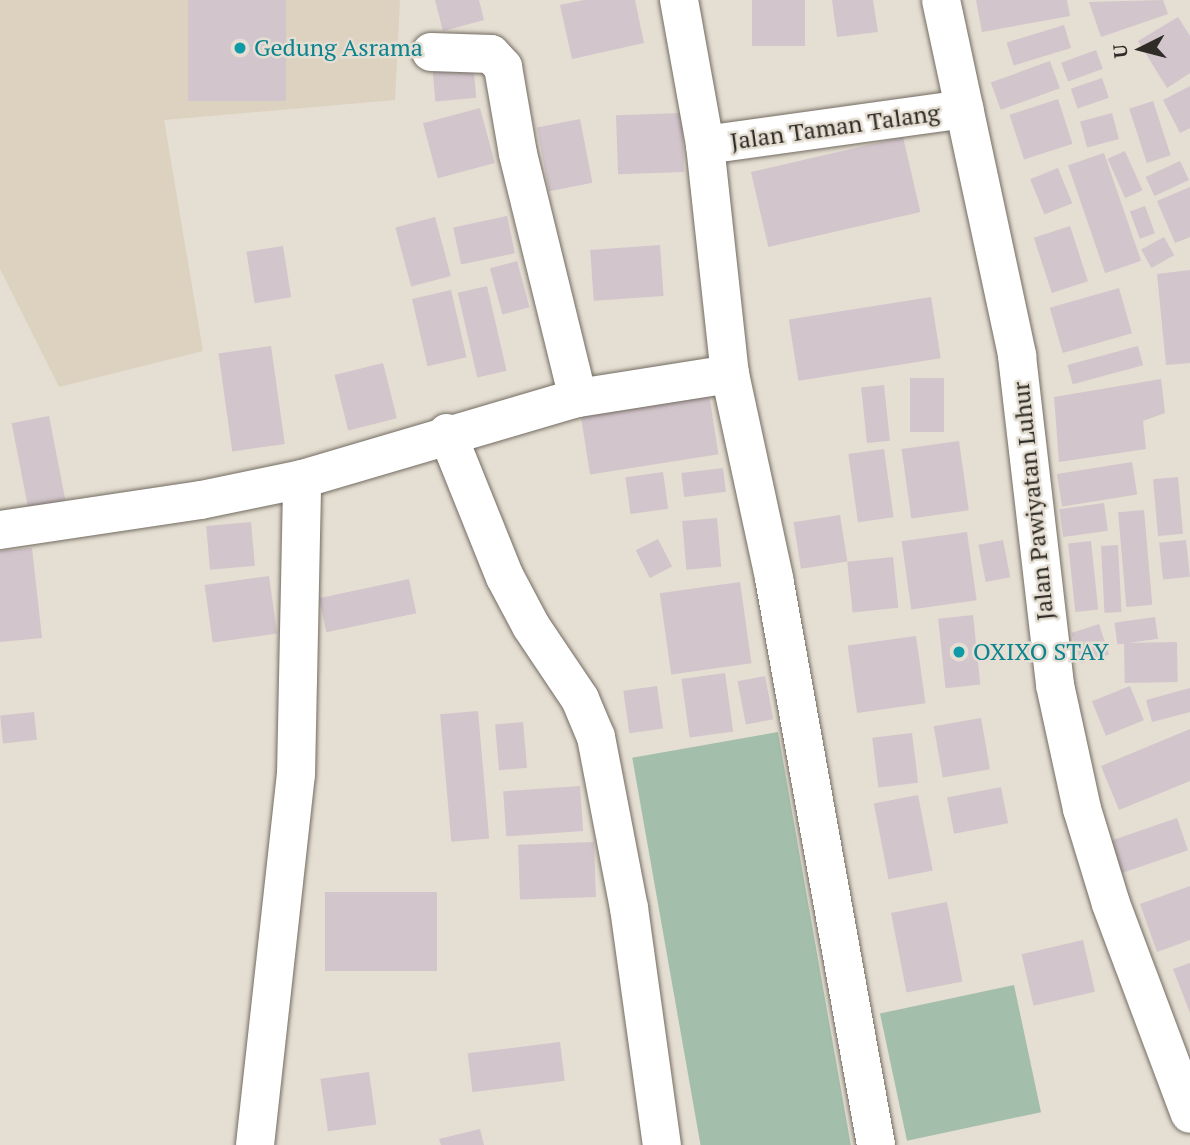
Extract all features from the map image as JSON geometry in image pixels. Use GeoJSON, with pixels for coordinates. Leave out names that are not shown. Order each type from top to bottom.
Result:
{"type":"FeatureCollection","features":[{"type":"Feature","properties":{"kind":"street"},"geometry":{"type":"LineString","coordinates":[[679,0],[705,145],[730,374],[774,578],[876,1145]]}},
{"type":"Feature","properties":{"kind":"street","name":"Jalan Pawiyatan Luhur"},"geometry":{"type":"LineString","coordinates":[[941,0],[1017,356],[1055,685],[1079,796],[1111,904],[1190,1114]]}},
{"type":"Feature","properties":{"kind":"street"},"geometry":{"type":"LineString","coordinates":[[431,52],[491,54],[503,67],[517,154],[578,398]]}},
{"type":"Feature","properties":{"kind":"street","name":"Jalan Taman Talang"},"geometry":{"type":"LineString","coordinates":[[705,145],[965,109]]}},
{"type":"Feature","properties":{"kind":"street"},"geometry":{"type":"LineString","coordinates":[[0,530],[201,500],[302,479],[447,433],[578,398],[730,374]]}},
{"type":"Feature","properties":{"kind":"street"},"geometry":{"type":"LineString","coordinates":[[447,433],[505,577],[531,626],[580,699],[596,737],[629,908],[662,1145]]}},
{"type":"Feature","properties":{"kind":"street"},"geometry":{"type":"LineString","coordinates":[[255,1145],[296,775],[302,479]]}},
{"type":"Feature","properties":{"kind":"shaded area"},"geometry":{"type":"Polygon","coordinates":[[[0,0],[400,0],[395,100],[164,120],[203,351],[59,387],[0,269],[0,0]]]}},
{"type":"Feature","properties":{"kind":"green space"},"geometry":{"type":"Polygon","coordinates":[[[778,732],[851,1145],[701,1145],[632,758],[778,732]]]}},
{"type":"Feature","properties":{"kind":"green space"},"geometry":{"type":"Polygon","coordinates":[[[1014,985],[1041,1112],[907,1141],[880,1013],[1014,985]]]}},
{"type":"Feature","properties":{"kind":"building","name":"Gedung Asrama"},"geometry":{"type":"Polygon","coordinates":[[[188,0],[286,0],[286,101],[188,101],[188,0]]]}},
{"type":"Feature","properties":{"kind":"building"},"geometry":{"type":"Polygon","coordinates":[[[435,0],[479,0],[484,20],[443,31],[435,0]]]}},
{"type":"Feature","properties":{"kind":"building"},"geometry":{"type":"Polygon","coordinates":[[[584,0],[635,0],[644,43],[572,59],[560,5],[584,0]]]}},
{"type":"Feature","properties":{"kind":"building"},"geometry":{"type":"Polygon","coordinates":[[[752,0],[805,0],[805,46],[752,46],[752,0]]]}},
{"type":"Feature","properties":{"kind":"building"},"geometry":{"type":"Polygon","coordinates":[[[832,0],[873,0],[878,32],[837,37],[832,0]]]}},
{"type":"Feature","properties":{"kind":"building"},"geometry":{"type":"Polygon","coordinates":[[[976,0],[1067,0],[1070,16],[982,32],[976,0]]]}},
{"type":"Feature","properties":{"kind":"building"},"geometry":{"type":"Polygon","coordinates":[[[1163,0],[1168,14],[1101,37],[1089,2],[1163,0]]]}},
{"type":"Feature","properties":{"kind":"building"},"geometry":{"type":"Polygon","coordinates":[[[1178,17],[1190,36],[1190,73],[1167,88],[1138,41],[1178,17]]]}},
{"type":"Feature","properties":{"kind":"building"},"geometry":{"type":"Polygon","coordinates":[[[1064,25],[1071,48],[1014,65],[1007,43],[1064,25]]]}},
{"type":"Feature","properties":{"kind":"building"},"geometry":{"type":"Polygon","coordinates":[[[1096,50],[1103,69],[1068,81],[1061,63],[1096,50]]]}},
{"type":"Feature","properties":{"kind":"building"},"geometry":{"type":"Polygon","coordinates":[[[473,61],[476,98],[435,101],[432,65],[473,61]]]}},
{"type":"Feature","properties":{"kind":"building"},"geometry":{"type":"Polygon","coordinates":[[[1050,61],[1060,88],[1001,110],[991,83],[1050,61]]]}},
{"type":"Feature","properties":{"kind":"building"},"geometry":{"type":"Polygon","coordinates":[[[1102,78],[1109,98],[1078,109],[1071,89],[1102,78]]]}},
{"type":"Feature","properties":{"kind":"building"},"geometry":{"type":"Polygon","coordinates":[[[1190,86],[1190,128],[1180,133],[1163,100],[1190,86]]]}},
{"type":"Feature","properties":{"kind":"building"},"geometry":{"type":"Polygon","coordinates":[[[1058,99],[1073,144],[1024,159],[1009,115],[1058,99]]]}},
{"type":"Feature","properties":{"kind":"building"},"geometry":{"type":"Polygon","coordinates":[[[1153,101],[1171,155],[1147,163],[1129,109],[1153,101]]]}},
{"type":"Feature","properties":{"kind":"building"},"geometry":{"type":"Polygon","coordinates":[[[480,108],[495,163],[438,178],[423,123],[480,108]]]}},
{"type":"Feature","properties":{"kind":"building"},"geometry":{"type":"Polygon","coordinates":[[[682,113],[684,172],[618,174],[616,115],[682,113]]]}},
{"type":"Feature","properties":{"kind":"building"},"geometry":{"type":"Polygon","coordinates":[[[1112,113],[1119,139],[1087,148],[1080,122],[1112,113]]]}},
{"type":"Feature","properties":{"kind":"building"},"geometry":{"type":"Polygon","coordinates":[[[580,119],[592,183],[549,191],[537,127],[580,119]]]}},
{"type":"Feature","properties":{"kind":"building"},"geometry":{"type":"Polygon","coordinates":[[[903,137],[920,212],[768,247],[751,172],[903,137]]]}},
{"type":"Feature","properties":{"kind":"building"},"geometry":{"type":"Polygon","coordinates":[[[1125,151],[1142,190],[1125,198],[1108,159],[1125,151]]]}},
{"type":"Feature","properties":{"kind":"building"},"geometry":{"type":"Polygon","coordinates":[[[1104,153],[1141,261],[1105,273],[1068,165],[1104,153]]]}},
{"type":"Feature","properties":{"kind":"building"},"geometry":{"type":"Polygon","coordinates":[[[1180,161],[1189,180],[1154,196],[1146,177],[1180,161]]]}},
{"type":"Feature","properties":{"kind":"building"},"geometry":{"type":"Polygon","coordinates":[[[1058,168],[1072,203],[1044,214],[1030,179],[1058,168]]]}},
{"type":"Feature","properties":{"kind":"building"},"geometry":{"type":"Polygon","coordinates":[[[1190,187],[1190,237],[1175,243],[1157,201],[1190,187]]]}},
{"type":"Feature","properties":{"kind":"building"},"geometry":{"type":"Polygon","coordinates":[[[1145,206],[1155,233],[1140,239],[1130,211],[1145,206]]]}},
{"type":"Feature","properties":{"kind":"building"},"geometry":{"type":"Polygon","coordinates":[[[507,216],[515,253],[461,265],[453,227],[507,216]]]}},
{"type":"Feature","properties":{"kind":"building"},"geometry":{"type":"Polygon","coordinates":[[[435,217],[451,276],[411,287],[395,228],[435,217]]]}},
{"type":"Feature","properties":{"kind":"building"},"geometry":{"type":"Polygon","coordinates":[[[1070,226],[1088,281],[1052,293],[1034,238],[1070,226]]]}},
{"type":"Feature","properties":{"kind":"building"},"geometry":{"type":"Polygon","coordinates":[[[1164,237],[1174,255],[1151,268],[1141,250],[1164,237]]]}},
{"type":"Feature","properties":{"kind":"building"},"geometry":{"type":"Polygon","coordinates":[[[660,245],[664,296],[594,301],[590,250],[660,245]]]}},
{"type":"Feature","properties":{"kind":"building"},"geometry":{"type":"Polygon","coordinates":[[[283,246],[291,297],[255,303],[246,252],[283,246]]]}},
{"type":"Feature","properties":{"kind":"building"},"geometry":{"type":"Polygon","coordinates":[[[517,261],[529,307],[502,315],[490,268],[517,261]]]}},
{"type":"Feature","properties":{"kind":"building"},"geometry":{"type":"Polygon","coordinates":[[[1190,270],[1190,363],[1166,365],[1157,274],[1190,270]]]}},
{"type":"Feature","properties":{"kind":"building"},"geometry":{"type":"Polygon","coordinates":[[[487,286],[507,371],[477,378],[458,293],[487,286]]]}},
{"type":"Feature","properties":{"kind":"building"},"geometry":{"type":"Polygon","coordinates":[[[1119,288],[1132,333],[1063,353],[1050,308],[1119,288]]]}},
{"type":"Feature","properties":{"kind":"building"},"geometry":{"type":"Polygon","coordinates":[[[451,290],[467,357],[428,366],[412,299],[451,290]]]}},
{"type":"Feature","properties":{"kind":"building"},"geometry":{"type":"Polygon","coordinates":[[[931,297],[941,358],[798,381],[789,320],[931,297]]]}},
{"type":"Feature","properties":{"kind":"building"},"geometry":{"type":"Polygon","coordinates":[[[271,346],[285,444],[232,451],[219,353],[271,346]]]}},
{"type":"Feature","properties":{"kind":"building"},"geometry":{"type":"Polygon","coordinates":[[[1138,346],[1143,365],[1073,384],[1067,365],[1138,346]]]}},
{"type":"Feature","properties":{"kind":"building"},"geometry":{"type":"Polygon","coordinates":[[[383,363],[397,418],[348,430],[334,375],[383,363]]]}},
{"type":"Feature","properties":{"kind":"building"},"geometry":{"type":"Polygon","coordinates":[[[910,378],[944,378],[944,432],[910,432],[910,378]]]}},
{"type":"Feature","properties":{"kind":"building"},"geometry":{"type":"Polygon","coordinates":[[[1161,379],[1165,413],[1143,421],[1146,449],[1059,462],[1054,397],[1161,379]]]}},
{"type":"Feature","properties":{"kind":"building"},"geometry":{"type":"Polygon","coordinates":[[[884,385],[890,441],[867,443],[861,387],[884,385]]]}},
{"type":"Feature","properties":{"kind":"building"},"geometry":{"type":"Polygon","coordinates":[[[708,388],[718,454],[590,475],[580,408],[708,388]]]}},
{"type":"Feature","properties":{"kind":"building"},"geometry":{"type":"Polygon","coordinates":[[[49,416],[68,511],[30,518],[12,423],[49,416]]]}},
{"type":"Feature","properties":{"kind":"building"},"geometry":{"type":"Polygon","coordinates":[[[959,441],[969,510],[911,518],[902,449],[959,441]]]}},
{"type":"Feature","properties":{"kind":"building"},"geometry":{"type":"Polygon","coordinates":[[[884,449],[894,517],[858,522],[848,454],[884,449]]]}},
{"type":"Feature","properties":{"kind":"building"},"geometry":{"type":"Polygon","coordinates":[[[1132,462],[1137,495],[1062,506],[1057,474],[1132,462]]]}},
{"type":"Feature","properties":{"kind":"building"},"geometry":{"type":"Polygon","coordinates":[[[723,468],[726,492],[684,497],[681,473],[723,468]]]}},
{"type":"Feature","properties":{"kind":"building"},"geometry":{"type":"Polygon","coordinates":[[[663,472],[668,509],[631,514],[625,477],[663,472]]]}},
{"type":"Feature","properties":{"kind":"building"},"geometry":{"type":"Polygon","coordinates":[[[1178,477],[1183,534],[1158,536],[1153,479],[1178,477]]]}},
{"type":"Feature","properties":{"kind":"building"},"geometry":{"type":"Polygon","coordinates":[[[1104,503],[1108,531],[1063,537],[1059,509],[1104,503]]]}},
{"type":"Feature","properties":{"kind":"building"},"geometry":{"type":"Polygon","coordinates":[[[1144,510],[1152,605],[1126,607],[1118,512],[1144,510]]]}},
{"type":"Feature","properties":{"kind":"building"},"geometry":{"type":"Polygon","coordinates":[[[840,515],[847,561],[801,569],[794,522],[840,515]]]}},
{"type":"Feature","properties":{"kind":"building"},"geometry":{"type":"Polygon","coordinates":[[[717,518],[721,567],[686,570],[682,521],[717,518]]]}},
{"type":"Feature","properties":{"kind":"building"},"geometry":{"type":"Polygon","coordinates":[[[251,522],[255,566],[210,570],[206,526],[251,522]]]}},
{"type":"Feature","properties":{"kind":"building"},"geometry":{"type":"Polygon","coordinates":[[[967,532],[977,600],[911,610],[902,541],[967,532]]]}},
{"type":"Feature","properties":{"kind":"building"},"geometry":{"type":"Polygon","coordinates":[[[658,539],[672,567],[650,578],[636,550],[658,539]]]}},
{"type":"Feature","properties":{"kind":"building"},"geometry":{"type":"Polygon","coordinates":[[[1003,540],[1010,577],[986,582],[978,545],[1003,540]]]}},
{"type":"Feature","properties":{"kind":"building"},"geometry":{"type":"Polygon","coordinates":[[[1186,540],[1190,577],[1163,580],[1159,543],[1186,540]]]}},
{"type":"Feature","properties":{"kind":"building"},"geometry":{"type":"Polygon","coordinates":[[[1091,541],[1098,610],[1075,612],[1068,543],[1091,541]]]}},
{"type":"Feature","properties":{"kind":"building"},"geometry":{"type":"Polygon","coordinates":[[[1118,545],[1122,612],[1105,613],[1101,546],[1118,545]]]}},
{"type":"Feature","properties":{"kind":"building"},"geometry":{"type":"Polygon","coordinates":[[[32,548],[42,638],[0,642],[0,551],[32,548]]]}},
{"type":"Feature","properties":{"kind":"building"},"geometry":{"type":"Polygon","coordinates":[[[893,557],[898,608],[853,613],[847,562],[893,557]]]}},
{"type":"Feature","properties":{"kind":"building"},"geometry":{"type":"Polygon","coordinates":[[[269,576],[277,633],[213,642],[205,585],[269,576]]]}},
{"type":"Feature","properties":{"kind":"building"},"geometry":{"type":"Polygon","coordinates":[[[409,579],[416,613],[326,632],[319,598],[409,579]]]}},
{"type":"Feature","properties":{"kind":"building"},"geometry":{"type":"Polygon","coordinates":[[[740,582],[751,663],[671,674],[660,593],[740,582]]]}},
{"type":"Feature","properties":{"kind":"building","name":"OXIXO STAY"},"geometry":{"type":"Polygon","coordinates":[[[973,615],[980,685],[946,688],[938,619],[973,615]]]}},
{"type":"Feature","properties":{"kind":"building"},"geometry":{"type":"Polygon","coordinates":[[[1155,617],[1158,639],[1117,644],[1114,623],[1155,617]]]}},
{"type":"Feature","properties":{"kind":"building"},"geometry":{"type":"Polygon","coordinates":[[[1099,624],[1109,654],[1081,663],[1071,633],[1099,624]]]}},
{"type":"Feature","properties":{"kind":"building"},"geometry":{"type":"Polygon","coordinates":[[[916,636],[925,703],[857,713],[848,646],[916,636]]]}},
{"type":"Feature","properties":{"kind":"building"},"geometry":{"type":"Polygon","coordinates":[[[1177,642],[1178,682],[1125,683],[1124,643],[1177,642]]]}},
{"type":"Feature","properties":{"kind":"building"},"geometry":{"type":"Polygon","coordinates":[[[725,673],[733,731],[690,738],[681,679],[725,673]]]}},
{"type":"Feature","properties":{"kind":"building"},"geometry":{"type":"Polygon","coordinates":[[[765,676],[773,719],[746,725],[738,681],[765,676]]]}},
{"type":"Feature","properties":{"kind":"building"},"geometry":{"type":"Polygon","coordinates":[[[657,686],[663,729],[629,733],[623,691],[657,686]]]}},
{"type":"Feature","properties":{"kind":"building"},"geometry":{"type":"Polygon","coordinates":[[[1130,686],[1144,720],[1106,736],[1092,701],[1130,686]]]}},
{"type":"Feature","properties":{"kind":"building"},"geometry":{"type":"Polygon","coordinates":[[[1190,688],[1190,712],[1152,722],[1146,700],[1190,688]]]}},
{"type":"Feature","properties":{"kind":"building"},"geometry":{"type":"Polygon","coordinates":[[[478,711],[489,839],[451,842],[440,714],[478,711]]]}},
{"type":"Feature","properties":{"kind":"building"},"geometry":{"type":"Polygon","coordinates":[[[34,712],[37,740],[3,743],[0,716],[34,712]]]}},
{"type":"Feature","properties":{"kind":"building"},"geometry":{"type":"Polygon","coordinates":[[[981,718],[990,769],[943,778],[934,726],[981,718]]]}},
{"type":"Feature","properties":{"kind":"building"},"geometry":{"type":"Polygon","coordinates":[[[523,722],[527,768],[499,770],[495,724],[523,722]]]}},
{"type":"Feature","properties":{"kind":"building"},"geometry":{"type":"Polygon","coordinates":[[[1190,729],[1190,781],[1119,810],[1101,766],[1190,729]]]}},
{"type":"Feature","properties":{"kind":"building"},"geometry":{"type":"Polygon","coordinates":[[[912,733],[918,783],[878,788],[872,738],[912,733]]]}},
{"type":"Feature","properties":{"kind":"building"},"geometry":{"type":"Polygon","coordinates":[[[580,786],[583,831],[506,836],[503,791],[580,786]]]}},
{"type":"Feature","properties":{"kind":"building"},"geometry":{"type":"Polygon","coordinates":[[[1001,787],[1008,823],[954,834],[947,797],[1001,787]]]}},
{"type":"Feature","properties":{"kind":"building"},"geometry":{"type":"Polygon","coordinates":[[[918,795],[933,871],[889,879],[874,804],[918,795]]]}},
{"type":"Feature","properties":{"kind":"building"},"geometry":{"type":"Polygon","coordinates":[[[1177,818],[1188,850],[1119,874],[1108,842],[1177,818]]]}},
{"type":"Feature","properties":{"kind":"building"},"geometry":{"type":"Polygon","coordinates":[[[594,842],[596,897],[520,900],[518,845],[594,842]]]}},
{"type":"Feature","properties":{"kind":"building"},"geometry":{"type":"Polygon","coordinates":[[[1190,886],[1190,940],[1157,952],[1140,904],[1190,886]]]}},
{"type":"Feature","properties":{"kind":"building"},"geometry":{"type":"Polygon","coordinates":[[[325,892],[437,892],[437,971],[325,971],[325,892]]]}},
{"type":"Feature","properties":{"kind":"building"},"geometry":{"type":"Polygon","coordinates":[[[947,902],[962,982],[907,992],[891,913],[947,902]]]}},
{"type":"Feature","properties":{"kind":"building"},"geometry":{"type":"Polygon","coordinates":[[[1083,940],[1095,992],[1034,1006],[1022,954],[1083,940]]]}},
{"type":"Feature","properties":{"kind":"building"},"geometry":{"type":"Polygon","coordinates":[[[1190,963],[1190,1013],[1173,969],[1190,963]]]}},
{"type":"Feature","properties":{"kind":"building"},"geometry":{"type":"Polygon","coordinates":[[[560,1042],[565,1081],[472,1092],[468,1053],[560,1042]]]}},
{"type":"Feature","properties":{"kind":"building"},"geometry":{"type":"Polygon","coordinates":[[[369,1072],[376,1124],[328,1131],[320,1079],[369,1072]]]}},
{"type":"Feature","properties":{"kind":"building"},"geometry":{"type":"Polygon","coordinates":[[[480,1129],[484,1145],[441,1145],[439,1139],[480,1129]]]}},
{"type":"Feature","properties":{"kind":"place","name":"Gedung Asrama"},"geometry":{"type":"Point","coordinates":[240,48]}},
{"type":"Feature","properties":{"kind":"place","name":"OXIXO STAY"},"geometry":{"type":"Point","coordinates":[959,652]}}]}
